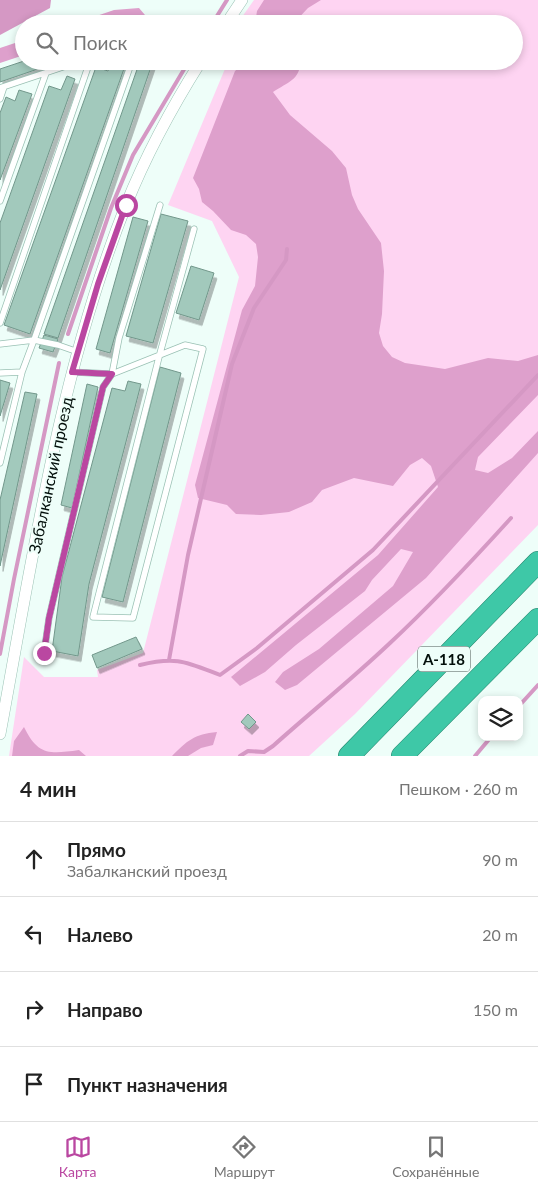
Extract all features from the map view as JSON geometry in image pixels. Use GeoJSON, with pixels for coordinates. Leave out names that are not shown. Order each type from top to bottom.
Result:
{"type":"FeatureCollection","features":[{"type":"Feature","properties":{"kind":"highway","name":"А-118"},"geometry":{"type":"LineString","coordinates":[[349,756],[538,562]]}},
{"type":"Feature","properties":{"kind":"highway","name":"А-118"},"geometry":{"type":"LineString","coordinates":[[402,756],[538,619]]}},
{"type":"Feature","properties":{"kind":"street"},"geometry":{"type":"LineString","coordinates":[[232,15],[242,0]]}},
{"type":"Feature","properties":{"kind":"street","name":"Забалканский проезд"},"geometry":{"type":"LineString","coordinates":[[0,734],[46,487],[72,372],[98,284],[126,205],[155,142],[196,70]]}},
{"type":"Feature","properties":{"kind":"lane"},"geometry":{"type":"LineString","coordinates":[[0,99],[2,88],[55,70]]}},
{"type":"Feature","properties":{"kind":"lane"},"geometry":{"type":"LineString","coordinates":[[0,323],[87,70]]}},
{"type":"Feature","properties":{"kind":"lane"},"geometry":{"type":"LineString","coordinates":[[0,463],[22,372],[129,70]]}},
{"type":"Feature","properties":{"kind":"lane"},"geometry":{"type":"LineString","coordinates":[[0,201],[46,73]]}},
{"type":"Feature","properties":{"kind":"lane"},"geometry":{"type":"LineString","coordinates":[[44,653],[49,618],[103,387],[112,374],[119,338],[160,205]]}},
{"type":"Feature","properties":{"kind":"lane"},"geometry":{"type":"LineString","coordinates":[[72,372],[112,374],[159,356],[185,345],[203,349],[133,618],[93,617],[156,366],[159,356],[194,229]]}},
{"type":"Feature","properties":{"kind":"lane"},"geometry":{"type":"LineString","coordinates":[[0,344],[34,340],[78,352]]}},
{"type":"Feature","properties":{"kind":"lane"},"geometry":{"type":"LineString","coordinates":[[0,373],[22,372]]}},
{"type":"Feature","properties":{"kind":"shaded area"},"geometry":{"type":"Polygon","coordinates":[[[0,0],[51,0],[50,8],[37,15],[15,15],[15,27],[0,35],[0,0]]]}},
{"type":"Feature","properties":{"kind":"shaded area"},"geometry":{"type":"Polygon","coordinates":[[[254,0],[538,0],[538,525],[355,714],[309,756],[9,756],[24,657],[44,677],[98,677],[97,670],[143,653],[239,277],[212,221],[168,205],[224,70],[523,70],[523,15],[243,15],[254,0]]]}},
{"type":"Feature","properties":{"kind":"shaded area"},"geometry":{"type":"Polygon","coordinates":[[[264,0],[321,0],[308,8],[301,15],[256,15],[264,0]]]}},
{"type":"Feature","properties":{"kind":"shaded area"},"geometry":{"type":"Polygon","coordinates":[[[139,8],[145,15],[99,15],[114,10],[139,8]]]}},
{"type":"Feature","properties":{"kind":"shaded area"},"geometry":{"type":"Polygon","coordinates":[[[15,43],[15,58],[0,63],[0,48],[15,43]]]}},
{"type":"Feature","properties":{"kind":"shaded area"},"geometry":{"type":"Polygon","coordinates":[[[298,70],[292,80],[273,92],[290,115],[332,151],[346,168],[352,195],[358,209],[381,243],[384,271],[379,333],[383,346],[392,357],[405,363],[445,369],[488,358],[518,361],[538,355],[538,395],[478,457],[475,470],[488,473],[512,458],[538,431],[538,453],[426,578],[297,685],[285,690],[275,682],[283,672],[319,649],[393,586],[413,552],[401,549],[372,580],[365,591],[265,672],[240,686],[231,677],[378,555],[438,487],[431,466],[422,458],[410,465],[393,486],[354,478],[322,490],[312,502],[289,512],[261,515],[236,514],[227,505],[198,498],[195,485],[242,310],[255,286],[258,257],[256,244],[246,235],[231,230],[202,202],[199,189],[193,178],[235,71],[298,70]]]}},
{"type":"Feature","properties":{"kind":"shaded area"},"geometry":{"type":"Polygon","coordinates":[[[24,727],[34,743],[46,751],[79,750],[86,756],[12,756],[14,741],[24,727]]]}},
{"type":"Feature","properties":{"kind":"shaded area"},"geometry":{"type":"Polygon","coordinates":[[[217,732],[213,745],[201,748],[188,756],[172,756],[192,739],[202,734],[217,732]]]}},
{"type":"Feature","properties":{"kind":"building"},"geometry":{"type":"Polygon","coordinates":[[[15,64],[15,70],[35,70],[0,82],[0,69],[15,64]]]}},
{"type":"Feature","properties":{"kind":"building"},"geometry":{"type":"Polygon","coordinates":[[[95,70],[124,70],[30,334],[4,325],[95,70]]]}},
{"type":"Feature","properties":{"kind":"building"},"geometry":{"type":"Polygon","coordinates":[[[137,70],[150,70],[58,338],[44,334],[137,70]]]}},
{"type":"Feature","properties":{"kind":"building"},"geometry":{"type":"Polygon","coordinates":[[[67,76],[75,79],[0,290],[0,223],[49,86],[61,90],[67,76]]]}},
{"type":"Feature","properties":{"kind":"building"},"geometry":{"type":"Polygon","coordinates":[[[19,90],[32,94],[0,180],[0,113],[6,97],[15,101],[19,90]]]}},
{"type":"Feature","properties":{"kind":"building"},"geometry":{"type":"Polygon","coordinates":[[[161,214],[188,221],[153,343],[126,336],[161,214]]]}},
{"type":"Feature","properties":{"kind":"building"},"geometry":{"type":"Polygon","coordinates":[[[133,217],[148,221],[110,353],[96,349],[133,217]]]}},
{"type":"Feature","properties":{"kind":"building"},"geometry":{"type":"Polygon","coordinates":[[[191,266],[214,273],[199,320],[176,313],[191,266]]]}},
{"type":"Feature","properties":{"kind":"building"},"geometry":{"type":"Polygon","coordinates":[[[44,335],[58,339],[53,352],[39,348],[44,335]]]}},
{"type":"Feature","properties":{"kind":"building"},"geometry":{"type":"Polygon","coordinates":[[[160,367],[181,373],[123,602],[102,597],[160,367]]]}},
{"type":"Feature","properties":{"kind":"building"},"geometry":{"type":"Polygon","coordinates":[[[0,380],[10,383],[0,416],[0,380]]]}},
{"type":"Feature","properties":{"kind":"building"},"geometry":{"type":"Polygon","coordinates":[[[128,381],[141,384],[89,584],[78,656],[52,651],[62,577],[112,388],[125,391],[128,381]]]}},
{"type":"Feature","properties":{"kind":"building"},"geometry":{"type":"Polygon","coordinates":[[[87,384],[98,387],[72,508],[61,505],[87,384]]]}},
{"type":"Feature","properties":{"kind":"building"},"geometry":{"type":"Polygon","coordinates":[[[25,392],[37,394],[0,566],[0,500],[25,392]]]}},
{"type":"Feature","properties":{"kind":"building"},"geometry":{"type":"Polygon","coordinates":[[[136,637],[142,649],[97,668],[92,655],[136,637]]]}},
{"type":"Feature","properties":{"kind":"building"},"geometry":{"type":"Polygon","coordinates":[[[248,714],[256,722],[249,729],[241,722],[248,714]]]}},
{"type":"Feature","properties":{"kind":"waterway"},"geometry":{"type":"LineString","coordinates":[[218,15],[227,0]]}},
{"type":"Feature","properties":{"kind":"waterway"},"geometry":{"type":"LineString","coordinates":[[68,334],[111,208],[133,155],[184,70]]}},
{"type":"Feature","properties":{"kind":"waterway"},"geometry":{"type":"LineString","coordinates":[[169,660],[188,555],[232,364],[254,308],[286,260],[287,249]]}},
{"type":"Feature","properties":{"kind":"waterway"},"geometry":{"type":"LineString","coordinates":[[0,654],[59,363]]}},
{"type":"Feature","properties":{"kind":"waterway"},"geometry":{"type":"LineString","coordinates":[[140,665],[173,661],[190,664],[220,675],[257,648],[373,550],[538,375]]}},
{"type":"Feature","properties":{"kind":"waterway"},"geometry":{"type":"LineString","coordinates":[[240,756],[248,751],[264,752],[273,746],[376,656],[467,566],[511,518]]}},
{"type":"Feature","properties":{"kind":"waterway"},"geometry":{"type":"LineString","coordinates":[[523,702],[538,685]]}},
{"type":"Feature","properties":{"kind":"waterway"},"geometry":{"type":"LineString","coordinates":[[475,756],[488,741]]}},
{"type":"Feature","properties":{"kind":"route"},"geometry":{"type":"LineString","coordinates":[[44,653],[49,618],[103,387],[112,374],[72,372],[98,284],[126,205]]}}]}
